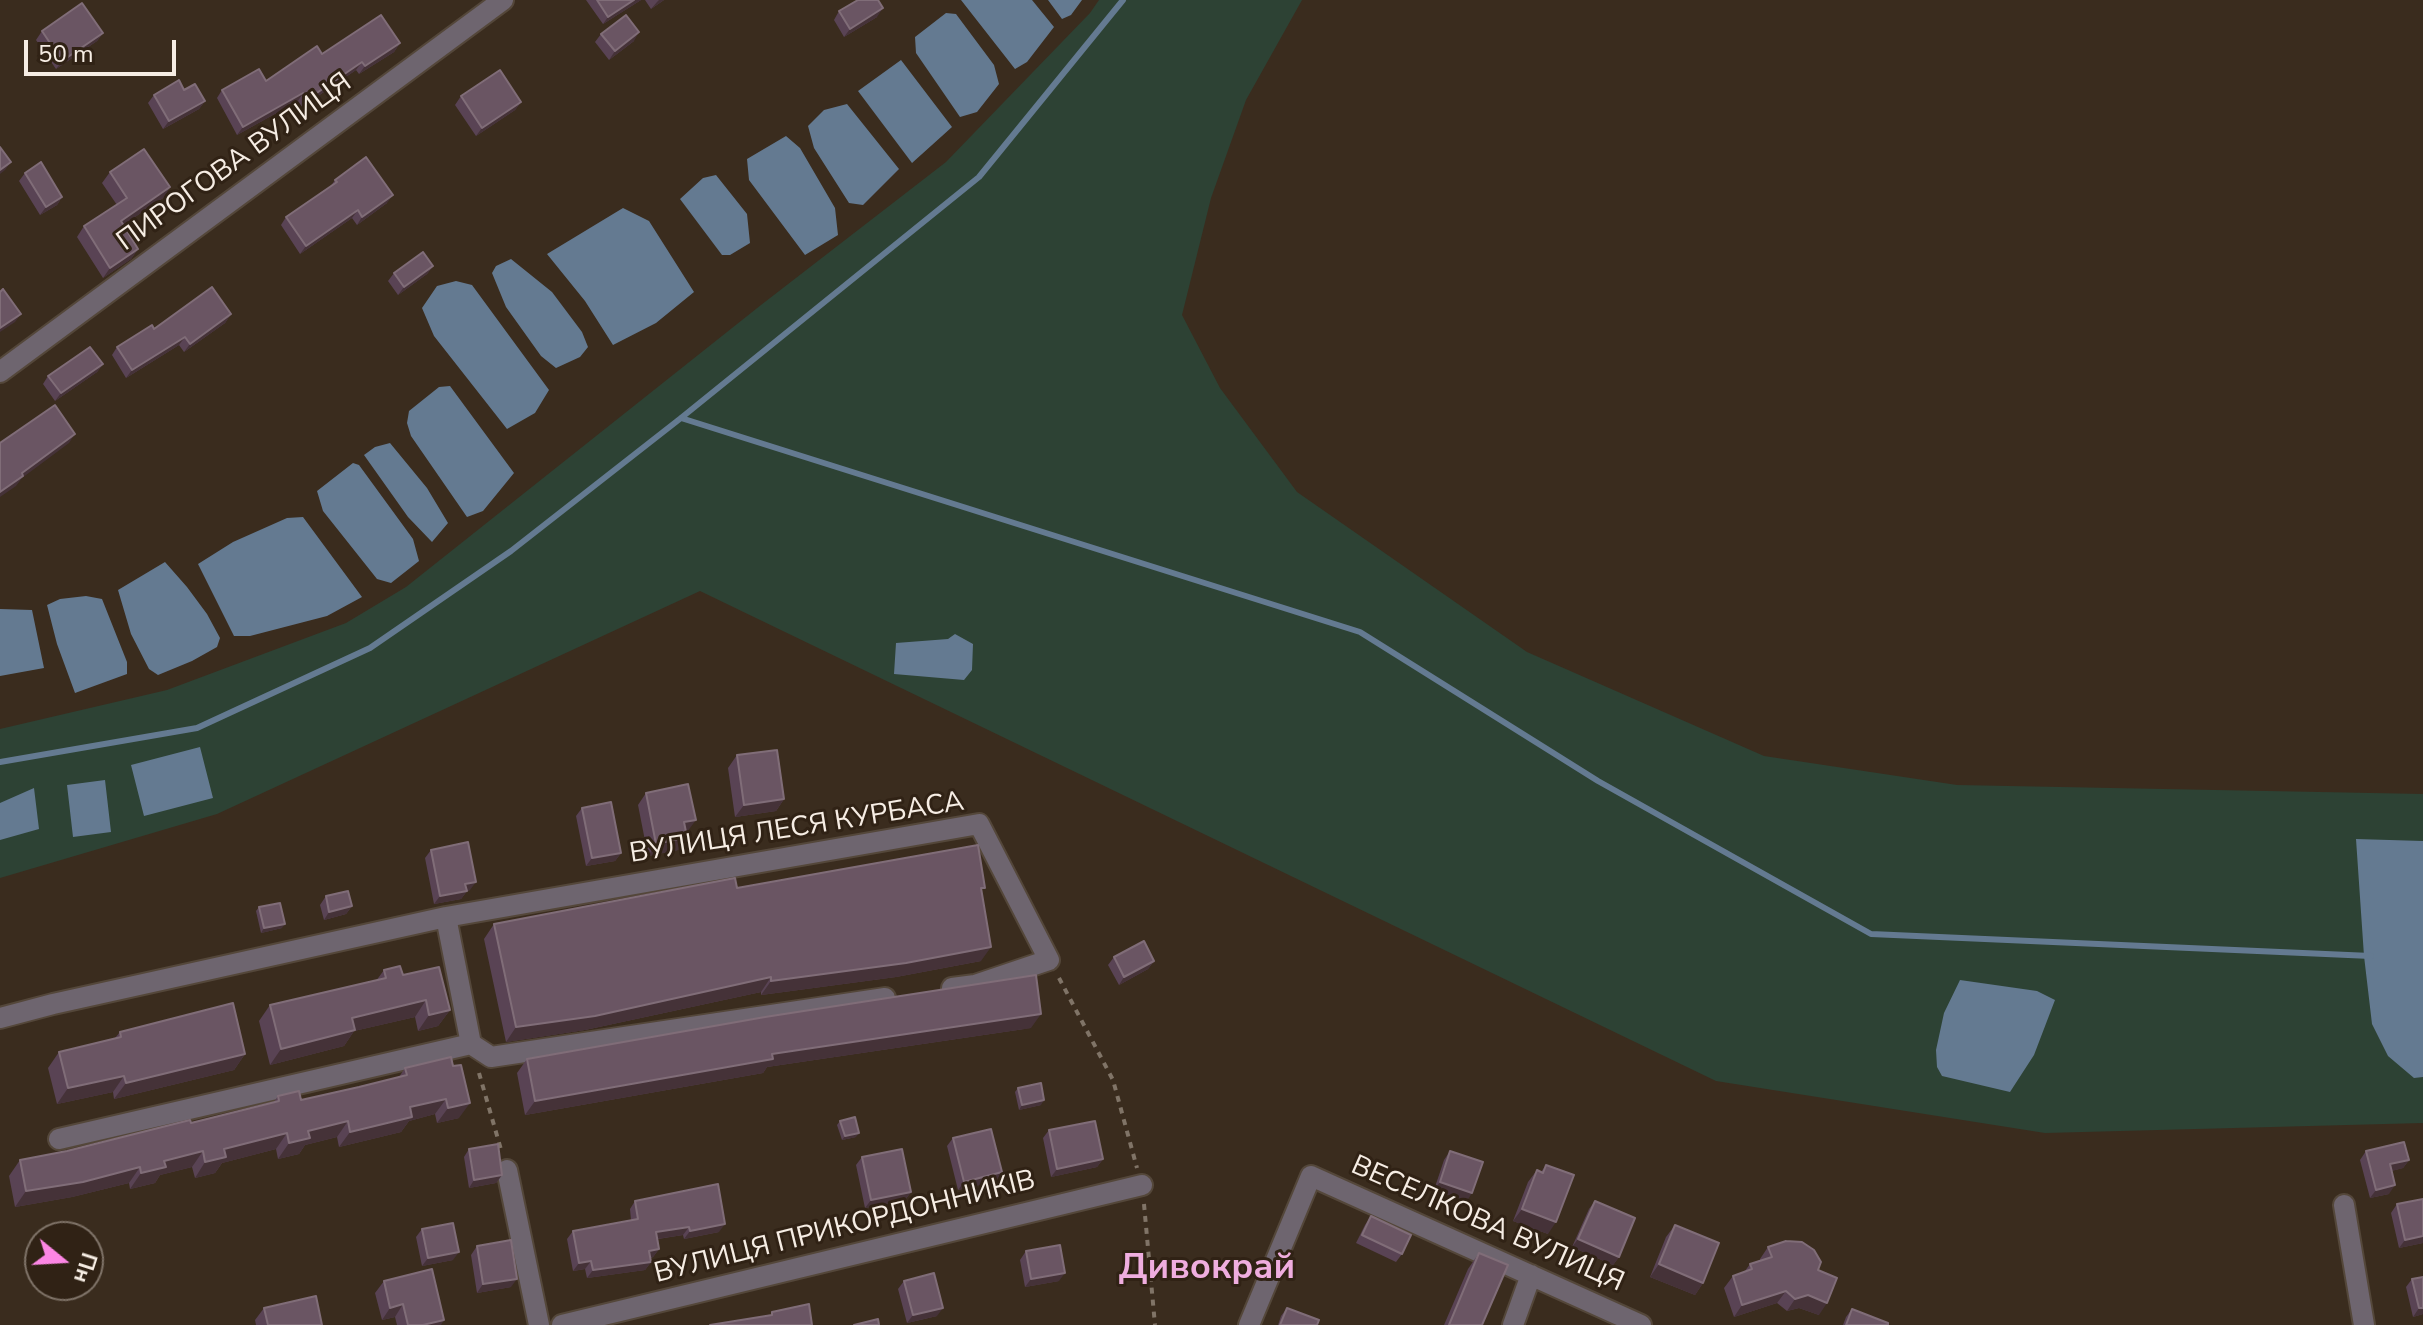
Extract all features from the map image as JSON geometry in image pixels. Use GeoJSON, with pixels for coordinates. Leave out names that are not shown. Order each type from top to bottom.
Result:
{"type":"FeatureCollection","features":[{"type":"Feature","properties":{"kind":"street","name":"ПИРОГОВА ВУЛИЦЯ"},"geometry":{"type":"LineString","coordinates":[[0,372],[503,0]]}},
{"type":"Feature","properties":{"kind":"street","name":"ВУЛИЦЯ ЛЕСЯ КУРБАСА"},"geometry":{"type":"LineString","coordinates":[[0,1018],[446,917],[979,824],[1049,960]]}},
{"type":"Feature","properties":{"kind":"street"},"geometry":{"type":"LineString","coordinates":[[446,917],[471,1044],[491,1057],[975,985],[1049,960]]}},
{"type":"Feature","properties":{"kind":"street"},"geometry":{"type":"LineString","coordinates":[[59,1139],[471,1044]]}},
{"type":"Feature","properties":{"kind":"street"},"geometry":{"type":"LineString","coordinates":[[507,1170],[539,1325]]}},
{"type":"Feature","properties":{"kind":"street","name":"ВЕСЕЛКОВА ВУЛИЦЯ"},"geometry":{"type":"LineString","coordinates":[[1249,1325],[1311,1176],[1641,1325]]}},
{"type":"Feature","properties":{"kind":"street","name":"ВУЛИЦЯ ПРИКОРДОННИКІВ"},"geometry":{"type":"LineString","coordinates":[[562,1325],[1142,1185]]}},
{"type":"Feature","properties":{"kind":"street"},"geometry":{"type":"LineString","coordinates":[[2344,1205],[2364,1325]]}},
{"type":"Feature","properties":{"kind":"street"},"geometry":{"type":"LineString","coordinates":[[1513,1325],[1531,1275]]}},
{"type":"Feature","properties":{"kind":"path"},"geometry":{"type":"LineString","coordinates":[[1049,960],[1113,1080],[1142,1185],[1155,1325]]}},
{"type":"Feature","properties":{"kind":"path"},"geometry":{"type":"LineString","coordinates":[[471,1044],[507,1170]]}},
{"type":"Feature","properties":{"kind":"green space"},"geometry":{"type":"Polygon","coordinates":[[[1099,0],[1302,0],[1246,100],[1211,198],[1182,315],[1220,388],[1297,492],[1527,652],[1764,756],[1957,785],[2423,794],[2423,1123],[2045,1133],[1716,1081],[700,591],[217,814],[0,878],[0,729],[167,690],[346,623],[406,587],[946,162],[1099,0]]]}},
{"type":"Feature","properties":{"kind":"water"},"geometry":{"type":"Polygon","coordinates":[[[961,0],[1032,0],[1054,27],[1027,62],[1015,69],[961,0]]]}},
{"type":"Feature","properties":{"kind":"water"},"geometry":{"type":"Polygon","coordinates":[[[1048,0],[1082,0],[1071,15],[1062,19],[1048,0]]]}},
{"type":"Feature","properties":{"kind":"water"},"geometry":{"type":"Polygon","coordinates":[[[946,13],[956,14],[994,65],[999,84],[977,112],[960,117],[916,53],[915,37],[946,13]]]}},
{"type":"Feature","properties":{"kind":"water"},"geometry":{"type":"Polygon","coordinates":[[[901,60],[952,127],[912,163],[858,91],[901,60]]]}},
{"type":"Feature","properties":{"kind":"water"},"geometry":{"type":"Polygon","coordinates":[[[847,104],[899,169],[863,205],[849,203],[814,148],[808,126],[824,110],[847,104]]]}},
{"type":"Feature","properties":{"kind":"water"},"geometry":{"type":"Polygon","coordinates":[[[786,136],[800,148],[835,208],[838,235],[805,255],[749,180],[747,159],[786,136]]]}},
{"type":"Feature","properties":{"kind":"water"},"geometry":{"type":"Polygon","coordinates":[[[716,175],[747,214],[750,243],[730,255],[722,255],[680,199],[703,178],[716,175]]]}},
{"type":"Feature","properties":{"kind":"water"},"geometry":{"type":"Polygon","coordinates":[[[623,208],[649,221],[694,292],[656,323],[613,345],[585,301],[547,254],[623,208]]]}},
{"type":"Feature","properties":{"kind":"water"},"geometry":{"type":"Polygon","coordinates":[[[511,259],[552,292],[582,332],[588,347],[580,357],[556,368],[541,356],[506,307],[492,273],[496,266],[511,259]]]}},
{"type":"Feature","properties":{"kind":"water"},"geometry":{"type":"Polygon","coordinates":[[[456,281],[472,285],[549,390],[535,413],[507,429],[434,336],[422,308],[437,286],[456,281]]]}},
{"type":"Feature","properties":{"kind":"water"},"geometry":{"type":"Polygon","coordinates":[[[450,386],[514,473],[483,511],[467,517],[411,436],[407,423],[409,411],[439,387],[450,386]]]}},
{"type":"Feature","properties":{"kind":"water"},"geometry":{"type":"Polygon","coordinates":[[[390,443],[427,488],[448,523],[432,542],[408,517],[364,455],[375,447],[390,443]]]}},
{"type":"Feature","properties":{"kind":"water"},"geometry":{"type":"Polygon","coordinates":[[[353,463],[359,465],[413,539],[419,561],[391,583],[377,579],[323,511],[317,491],[353,463]]]}},
{"type":"Feature","properties":{"kind":"water"},"geometry":{"type":"Polygon","coordinates":[[[303,517],[362,597],[327,616],[250,636],[234,636],[198,564],[233,542],[287,518],[303,517]]]}},
{"type":"Feature","properties":{"kind":"water"},"geometry":{"type":"Polygon","coordinates":[[[165,562],[207,614],[220,638],[217,647],[158,675],[149,669],[131,634],[118,590],[165,562]]]}},
{"type":"Feature","properties":{"kind":"water"},"geometry":{"type":"Polygon","coordinates":[[[86,596],[102,599],[127,662],[127,674],[75,693],[47,605],[60,599],[86,596]]]}},
{"type":"Feature","properties":{"kind":"water"},"geometry":{"type":"Polygon","coordinates":[[[0,609],[32,610],[44,668],[0,676],[0,609]]]}},
{"type":"Feature","properties":{"kind":"water"},"geometry":{"type":"Polygon","coordinates":[[[955,634],[973,644],[972,670],[964,680],[894,674],[896,643],[948,639],[955,634]]]}},
{"type":"Feature","properties":{"kind":"water"},"geometry":{"type":"Polygon","coordinates":[[[200,747],[213,798],[144,816],[131,765],[200,747]]]}},
{"type":"Feature","properties":{"kind":"water"},"geometry":{"type":"Polygon","coordinates":[[[105,780],[111,832],[73,837],[67,785],[105,780]]]}},
{"type":"Feature","properties":{"kind":"water"},"geometry":{"type":"Polygon","coordinates":[[[34,788],[39,829],[0,840],[0,803],[34,788]]]}},
{"type":"Feature","properties":{"kind":"water"},"geometry":{"type":"Polygon","coordinates":[[[2356,839],[2423,841],[2423,1077],[2414,1078],[2388,1056],[2372,1024],[2356,839]]]}},
{"type":"Feature","properties":{"kind":"water"},"geometry":{"type":"Polygon","coordinates":[[[1960,980],[2037,991],[2055,1000],[2034,1055],[2010,1092],[1942,1076],[1937,1067],[1936,1050],[1944,1013],[1960,980]]]}},
{"type":"Feature","properties":{"kind":"building"},"geometry":{"type":"Polygon","coordinates":[[[597,0],[634,0],[608,17],[597,0]]]}},
{"type":"Feature","properties":{"kind":"building"},"geometry":{"type":"Polygon","coordinates":[[[858,0],[878,0],[883,8],[850,29],[839,11],[858,0]]]}},
{"type":"Feature","properties":{"kind":"building"},"geometry":{"type":"Polygon","coordinates":[[[82,3],[103,33],[62,61],[42,31],[82,3]]]}},
{"type":"Feature","properties":{"kind":"building"},"geometry":{"type":"Polygon","coordinates":[[[381,15],[400,43],[365,66],[362,62],[308,99],[303,93],[243,127],[222,90],[259,69],[266,81],[317,46],[322,54],[381,15]]]}},
{"type":"Feature","properties":{"kind":"building"},"geometry":{"type":"Polygon","coordinates":[[[626,15],[639,32],[615,51],[601,34],[626,15]]]}},
{"type":"Feature","properties":{"kind":"building"},"geometry":{"type":"Polygon","coordinates":[[[500,70],[521,102],[482,128],[461,96],[500,70]]]}},
{"type":"Feature","properties":{"kind":"building"},"geometry":{"type":"Polygon","coordinates":[[[179,80],[184,90],[195,84],[205,101],[169,121],[154,95],[179,80]]]}},
{"type":"Feature","properties":{"kind":"building"},"geometry":{"type":"Polygon","coordinates":[[[0,147],[11,162],[0,170],[0,147]]]}},
{"type":"Feature","properties":{"kind":"building"},"geometry":{"type":"Polygon","coordinates":[[[144,149],[170,187],[121,221],[138,249],[110,268],[84,226],[127,198],[110,172],[144,149]]]}},
{"type":"Feature","properties":{"kind":"building"},"geometry":{"type":"Polygon","coordinates":[[[366,157],[393,195],[362,217],[358,210],[306,246],[286,217],[337,182],[335,180],[366,157]]]}},
{"type":"Feature","properties":{"kind":"building"},"geometry":{"type":"Polygon","coordinates":[[[41,162],[62,197],[46,207],[25,173],[41,162]]]}},
{"type":"Feature","properties":{"kind":"building"},"geometry":{"type":"Polygon","coordinates":[[[423,252],[433,266],[404,287],[394,273],[423,252]]]}},
{"type":"Feature","properties":{"kind":"building"},"geometry":{"type":"Polygon","coordinates":[[[212,287],[231,314],[190,344],[185,337],[132,370],[117,347],[152,325],[154,329],[212,287]]]}},
{"type":"Feature","properties":{"kind":"building"},"geometry":{"type":"Polygon","coordinates":[[[3,289],[21,314],[0,328],[0,292],[3,289]]]}},
{"type":"Feature","properties":{"kind":"building"},"geometry":{"type":"Polygon","coordinates":[[[90,347],[103,364],[61,393],[48,376],[90,347]]]}},
{"type":"Feature","properties":{"kind":"building"},"geometry":{"type":"Polygon","coordinates":[[[55,405],[75,434],[0,492],[0,443],[55,405]]]}},
{"type":"Feature","properties":{"kind":"building"},"geometry":{"type":"Polygon","coordinates":[[[777,750],[784,799],[744,805],[737,755],[777,750]]]}},
{"type":"Feature","properties":{"kind":"building"},"geometry":{"type":"Polygon","coordinates":[[[688,784],[696,820],[684,822],[687,837],[656,844],[646,793],[688,784]]]}},
{"type":"Feature","properties":{"kind":"building"},"geometry":{"type":"Polygon","coordinates":[[[611,802],[621,853],[592,858],[582,808],[611,802]]]}},
{"type":"Feature","properties":{"kind":"building"},"geometry":{"type":"Polygon","coordinates":[[[468,842],[476,882],[465,884],[467,891],[440,896],[431,850],[468,842]]]}},
{"type":"Feature","properties":{"kind":"building"},"geometry":{"type":"Polygon","coordinates":[[[978,845],[985,888],[981,888],[991,947],[906,963],[771,981],[771,977],[595,1016],[516,1027],[494,924],[735,878],[737,888],[978,845]]]}},
{"type":"Feature","properties":{"kind":"building"},"geometry":{"type":"Polygon","coordinates":[[[348,891],[352,906],[329,912],[326,896],[348,891]]]}},
{"type":"Feature","properties":{"kind":"building"},"geometry":{"type":"Polygon","coordinates":[[[280,903],[285,924],[264,928],[259,907],[280,903]]]}},
{"type":"Feature","properties":{"kind":"building"},"geometry":{"type":"Polygon","coordinates":[[[1144,941],[1154,961],[1124,977],[1114,957],[1144,941]]]}},
{"type":"Feature","properties":{"kind":"building"},"geometry":{"type":"Polygon","coordinates":[[[400,966],[403,975],[439,967],[450,1010],[429,1015],[426,1000],[352,1018],[355,1030],[281,1049],[270,1005],[386,978],[384,970],[400,966]]]}},
{"type":"Feature","properties":{"kind":"building"},"geometry":{"type":"Polygon","coordinates":[[[1036,975],[1041,1014],[772,1054],[773,1059],[535,1101],[527,1059],[765,1017],[1036,975]]]}},
{"type":"Feature","properties":{"kind":"building"},"geometry":{"type":"Polygon","coordinates":[[[233,1003],[245,1054],[126,1083],[124,1076],[68,1088],[59,1052],[121,1037],[120,1032],[233,1003]]]}},
{"type":"Feature","properties":{"kind":"building"},"geometry":{"type":"Polygon","coordinates":[[[451,1057],[453,1066],[461,1065],[470,1103],[448,1108],[446,1099],[410,1107],[412,1117],[350,1132],[348,1121],[308,1131],[310,1138],[289,1143],[287,1133],[224,1149],[226,1157],[205,1162],[203,1151],[164,1161],[166,1167],[141,1173],[140,1167],[83,1182],[26,1191],[20,1160],[190,1120],[191,1123],[279,1101],[278,1096],[299,1091],[301,1100],[359,1087],[407,1075],[405,1068],[451,1057]]]}},
{"type":"Feature","properties":{"kind":"building"},"geometry":{"type":"Polygon","coordinates":[[[1041,1083],[1044,1100],[1022,1105],[1018,1088],[1041,1083]]]}},
{"type":"Feature","properties":{"kind":"building"},"geometry":{"type":"Polygon","coordinates":[[[855,1117],[859,1133],[845,1136],[840,1121],[855,1117]]]}},
{"type":"Feature","properties":{"kind":"building"},"geometry":{"type":"Polygon","coordinates":[[[1095,1121],[1103,1159],[1057,1169],[1049,1130],[1095,1121]]]}},
{"type":"Feature","properties":{"kind":"building"},"geometry":{"type":"Polygon","coordinates":[[[991,1129],[1002,1172],[964,1182],[953,1138],[991,1129]]]}},
{"type":"Feature","properties":{"kind":"building"},"geometry":{"type":"Polygon","coordinates":[[[2404,1142],[2409,1160],[2390,1164],[2395,1185],[2376,1190],[2366,1151],[2404,1142]]]}},
{"type":"Feature","properties":{"kind":"building"},"geometry":{"type":"Polygon","coordinates":[[[498,1144],[502,1175],[474,1180],[469,1149],[498,1144]]]}},
{"type":"Feature","properties":{"kind":"building"},"geometry":{"type":"Polygon","coordinates":[[[902,1149],[911,1192],[871,1200],[862,1157],[902,1149]]]}},
{"type":"Feature","properties":{"kind":"building"},"geometry":{"type":"Polygon","coordinates":[[[1450,1151],[1483,1162],[1472,1193],[1440,1182],[1450,1151]]]}},
{"type":"Feature","properties":{"kind":"building"},"geometry":{"type":"Polygon","coordinates":[[[1546,1165],[1574,1175],[1556,1222],[1522,1209],[1537,1170],[1543,1173],[1546,1165]]]}},
{"type":"Feature","properties":{"kind":"building"},"geometry":{"type":"Polygon","coordinates":[[[718,1184],[725,1224],[690,1231],[689,1227],[656,1232],[659,1249],[649,1251],[651,1262],[593,1270],[591,1261],[579,1263],[573,1231],[638,1219],[635,1201],[718,1184]]]}},
{"type":"Feature","properties":{"kind":"building"},"geometry":{"type":"Polygon","coordinates":[[[2423,1199],[2423,1236],[2405,1240],[2397,1204],[2423,1199]]]}},
{"type":"Feature","properties":{"kind":"building"},"geometry":{"type":"Polygon","coordinates":[[[1595,1201],[1635,1218],[1619,1257],[1578,1239],[1595,1201]]]}},
{"type":"Feature","properties":{"kind":"building"},"geometry":{"type":"Polygon","coordinates":[[[1371,1216],[1411,1235],[1402,1254],[1362,1235],[1371,1216]]]}},
{"type":"Feature","properties":{"kind":"building"},"geometry":{"type":"Polygon","coordinates":[[[453,1223],[459,1252],[428,1258],[422,1229],[453,1223]]]}},
{"type":"Feature","properties":{"kind":"building"},"geometry":{"type":"Polygon","coordinates":[[[1675,1225],[1719,1243],[1703,1283],[1659,1264],[1675,1225]]]}},
{"type":"Feature","properties":{"kind":"building"},"geometry":{"type":"Polygon","coordinates":[[[511,1240],[517,1279],[483,1284],[477,1246],[511,1240]]]}},
{"type":"Feature","properties":{"kind":"building"},"geometry":{"type":"Polygon","coordinates":[[[1786,1241],[1802,1242],[1814,1250],[1821,1262],[1818,1270],[1837,1278],[1827,1303],[1808,1295],[1795,1299],[1786,1291],[1742,1305],[1733,1276],[1752,1269],[1750,1264],[1772,1257],[1768,1247],[1786,1241]]]}},
{"type":"Feature","properties":{"kind":"building"},"geometry":{"type":"Polygon","coordinates":[[[1060,1245],[1065,1273],[1031,1279],[1026,1251],[1060,1245]]]}},
{"type":"Feature","properties":{"kind":"building"},"geometry":{"type":"Polygon","coordinates":[[[1479,1253],[1508,1265],[1482,1325],[1449,1325],[1479,1253]]]}},
{"type":"Feature","properties":{"kind":"building"},"geometry":{"type":"Polygon","coordinates":[[[432,1269],[444,1320],[408,1325],[403,1304],[390,1308],[384,1281],[432,1269]]]}},
{"type":"Feature","properties":{"kind":"building"},"geometry":{"type":"Polygon","coordinates":[[[934,1273],[943,1308],[913,1315],[904,1281],[934,1273]]]}},
{"type":"Feature","properties":{"kind":"building"},"geometry":{"type":"Polygon","coordinates":[[[2423,1277],[2423,1308],[2419,1308],[2412,1279],[2423,1277]]]}},
{"type":"Feature","properties":{"kind":"building"},"geometry":{"type":"Polygon","coordinates":[[[316,1296],[322,1325],[268,1325],[264,1308],[316,1296]]]}},
{"type":"Feature","properties":{"kind":"building"},"geometry":{"type":"Polygon","coordinates":[[[809,1304],[812,1325],[710,1325],[772,1315],[772,1312],[809,1304]]]}},
{"type":"Feature","properties":{"kind":"building"},"geometry":{"type":"Polygon","coordinates":[[[1287,1308],[1319,1320],[1317,1325],[1280,1325],[1287,1308]]]}},
{"type":"Feature","properties":{"kind":"building"},"geometry":{"type":"Polygon","coordinates":[[[1852,1309],[1888,1323],[1888,1325],[1846,1325],[1852,1309]]]}},
{"type":"Feature","properties":{"kind":"building"},"geometry":{"type":"Polygon","coordinates":[[[878,1319],[879,1325],[854,1325],[878,1319]]]}},
{"type":"Feature","properties":{"kind":"waterway"},"geometry":{"type":"LineString","coordinates":[[0,762],[197,728],[370,648],[511,551],[979,177],[1123,0]]}},
{"type":"Feature","properties":{"kind":"waterway"},"geometry":{"type":"LineString","coordinates":[[681,418],[1360,632],[1598,781],[1871,934],[2371,956]]}},
{"type":"Feature","properties":{"kind":"district","name":"Дивокрай"},"geometry":{"type":"Point","coordinates":[1207,1269]}}]}
